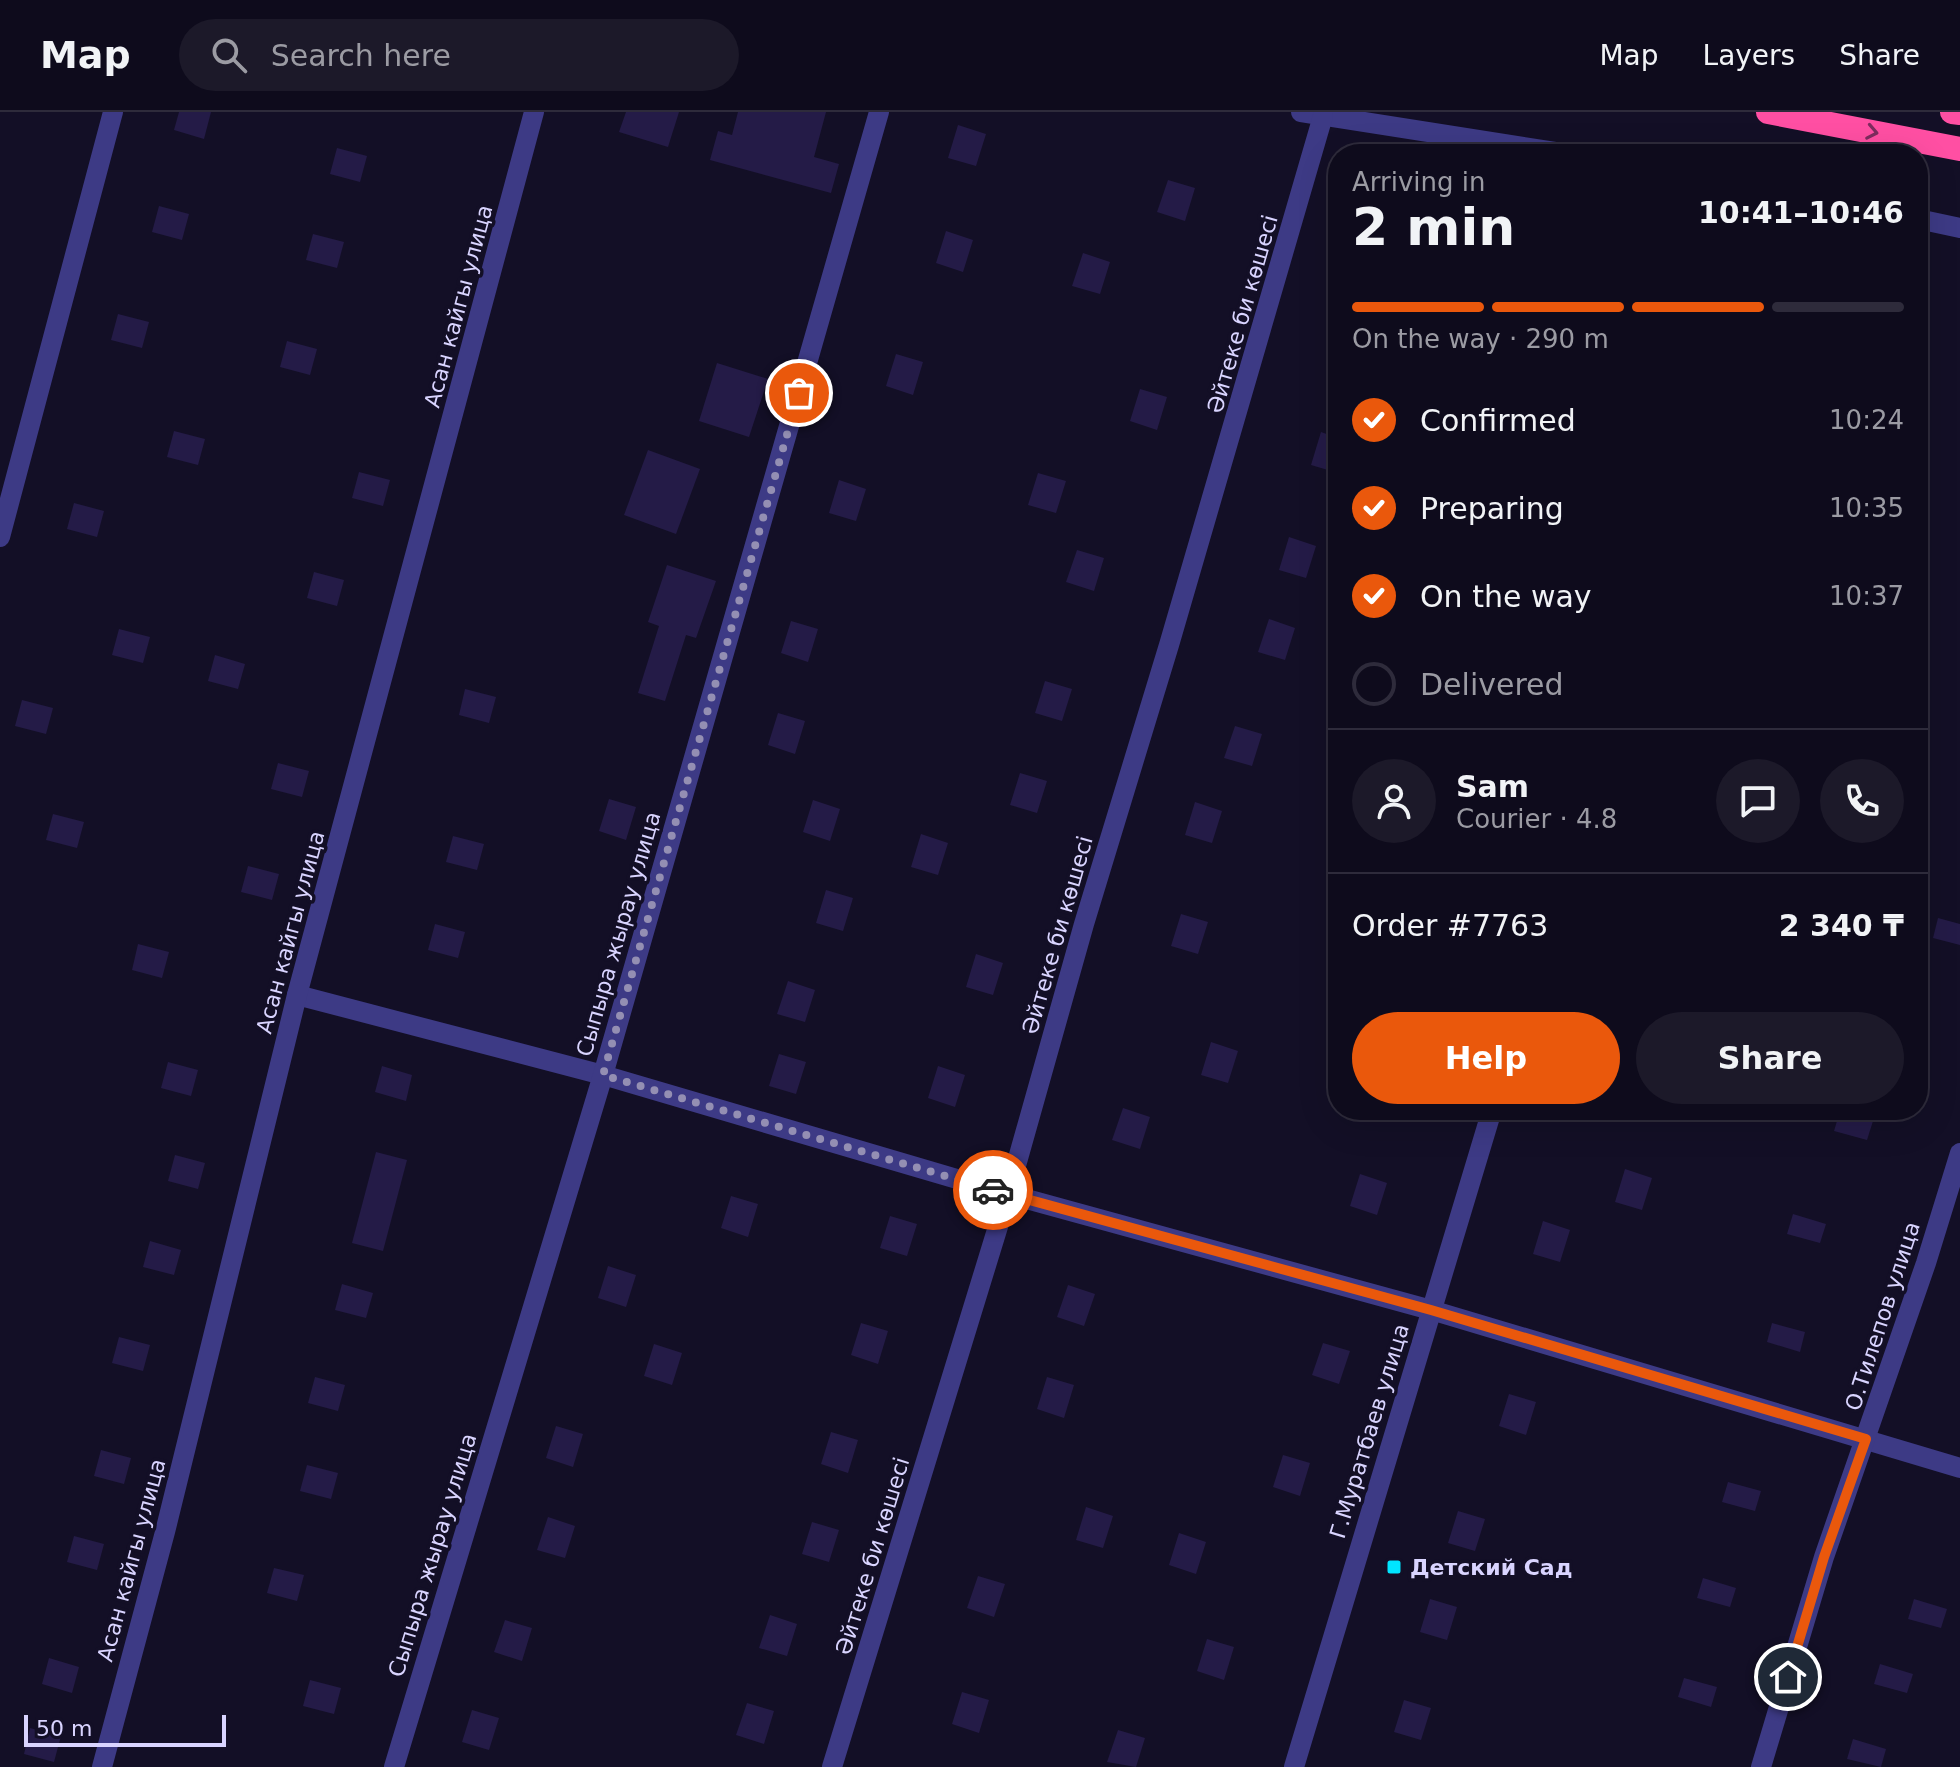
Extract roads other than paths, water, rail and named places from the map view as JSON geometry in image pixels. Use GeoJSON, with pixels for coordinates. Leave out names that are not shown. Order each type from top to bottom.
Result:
{"type":"FeatureCollection","features":[{"type":"Feature","properties":{"kind":"highway"},"geometry":{"type":"LineString","coordinates":[[1768,112],[1960,149]]}},
{"type":"Feature","properties":{"kind":"highway"},"geometry":{"type":"LineString","coordinates":[[1952,112],[1960,113]]}},
{"type":"Feature","properties":{"kind":"street"},"geometry":{"type":"LineString","coordinates":[[0,537],[113,112]]}},
{"type":"Feature","properties":{"kind":"street","name":"Асан кайгы улица"},"geometry":{"type":"LineString","coordinates":[[102,1767],[165,1532],[297,995],[534,112]]}},
{"type":"Feature","properties":{"kind":"street","name":"Сыпыра жырау улица"},"geometry":{"type":"LineString","coordinates":[[394,1767],[603,1075],[879,112]]}},
{"type":"Feature","properties":{"kind":"street"},"geometry":{"type":"LineString","coordinates":[[1301,112],[1504,144]]}},
{"type":"Feature","properties":{"kind":"street","name":"Әйтеке би көшесі"},"geometry":{"type":"LineString","coordinates":[[832,1767],[1008,1194],[1323,116]]}},
{"type":"Feature","properties":{"kind":"street"},"geometry":{"type":"LineString","coordinates":[[1928,221],[1960,228]]}},
{"type":"Feature","properties":{"kind":"street"},"geometry":{"type":"LineString","coordinates":[[297,995],[603,1075],[1008,1194],[1431,1310],[1960,1468]]}},
{"type":"Feature","properties":{"kind":"street","name":"Г.Муратбаев улица"},"geometry":{"type":"LineString","coordinates":[[1294,1767],[1489,1120]]}},
{"type":"Feature","properties":{"kind":"street","name":"О.Тилепов улица"},"geometry":{"type":"LineString","coordinates":[[1761,1767],[1824,1557],[1960,1153]]}},
{"type":"Feature","properties":{"kind":"place","name":"Детский Сад"},"geometry":{"type":"Point","coordinates":[1394,1567]}}]}
